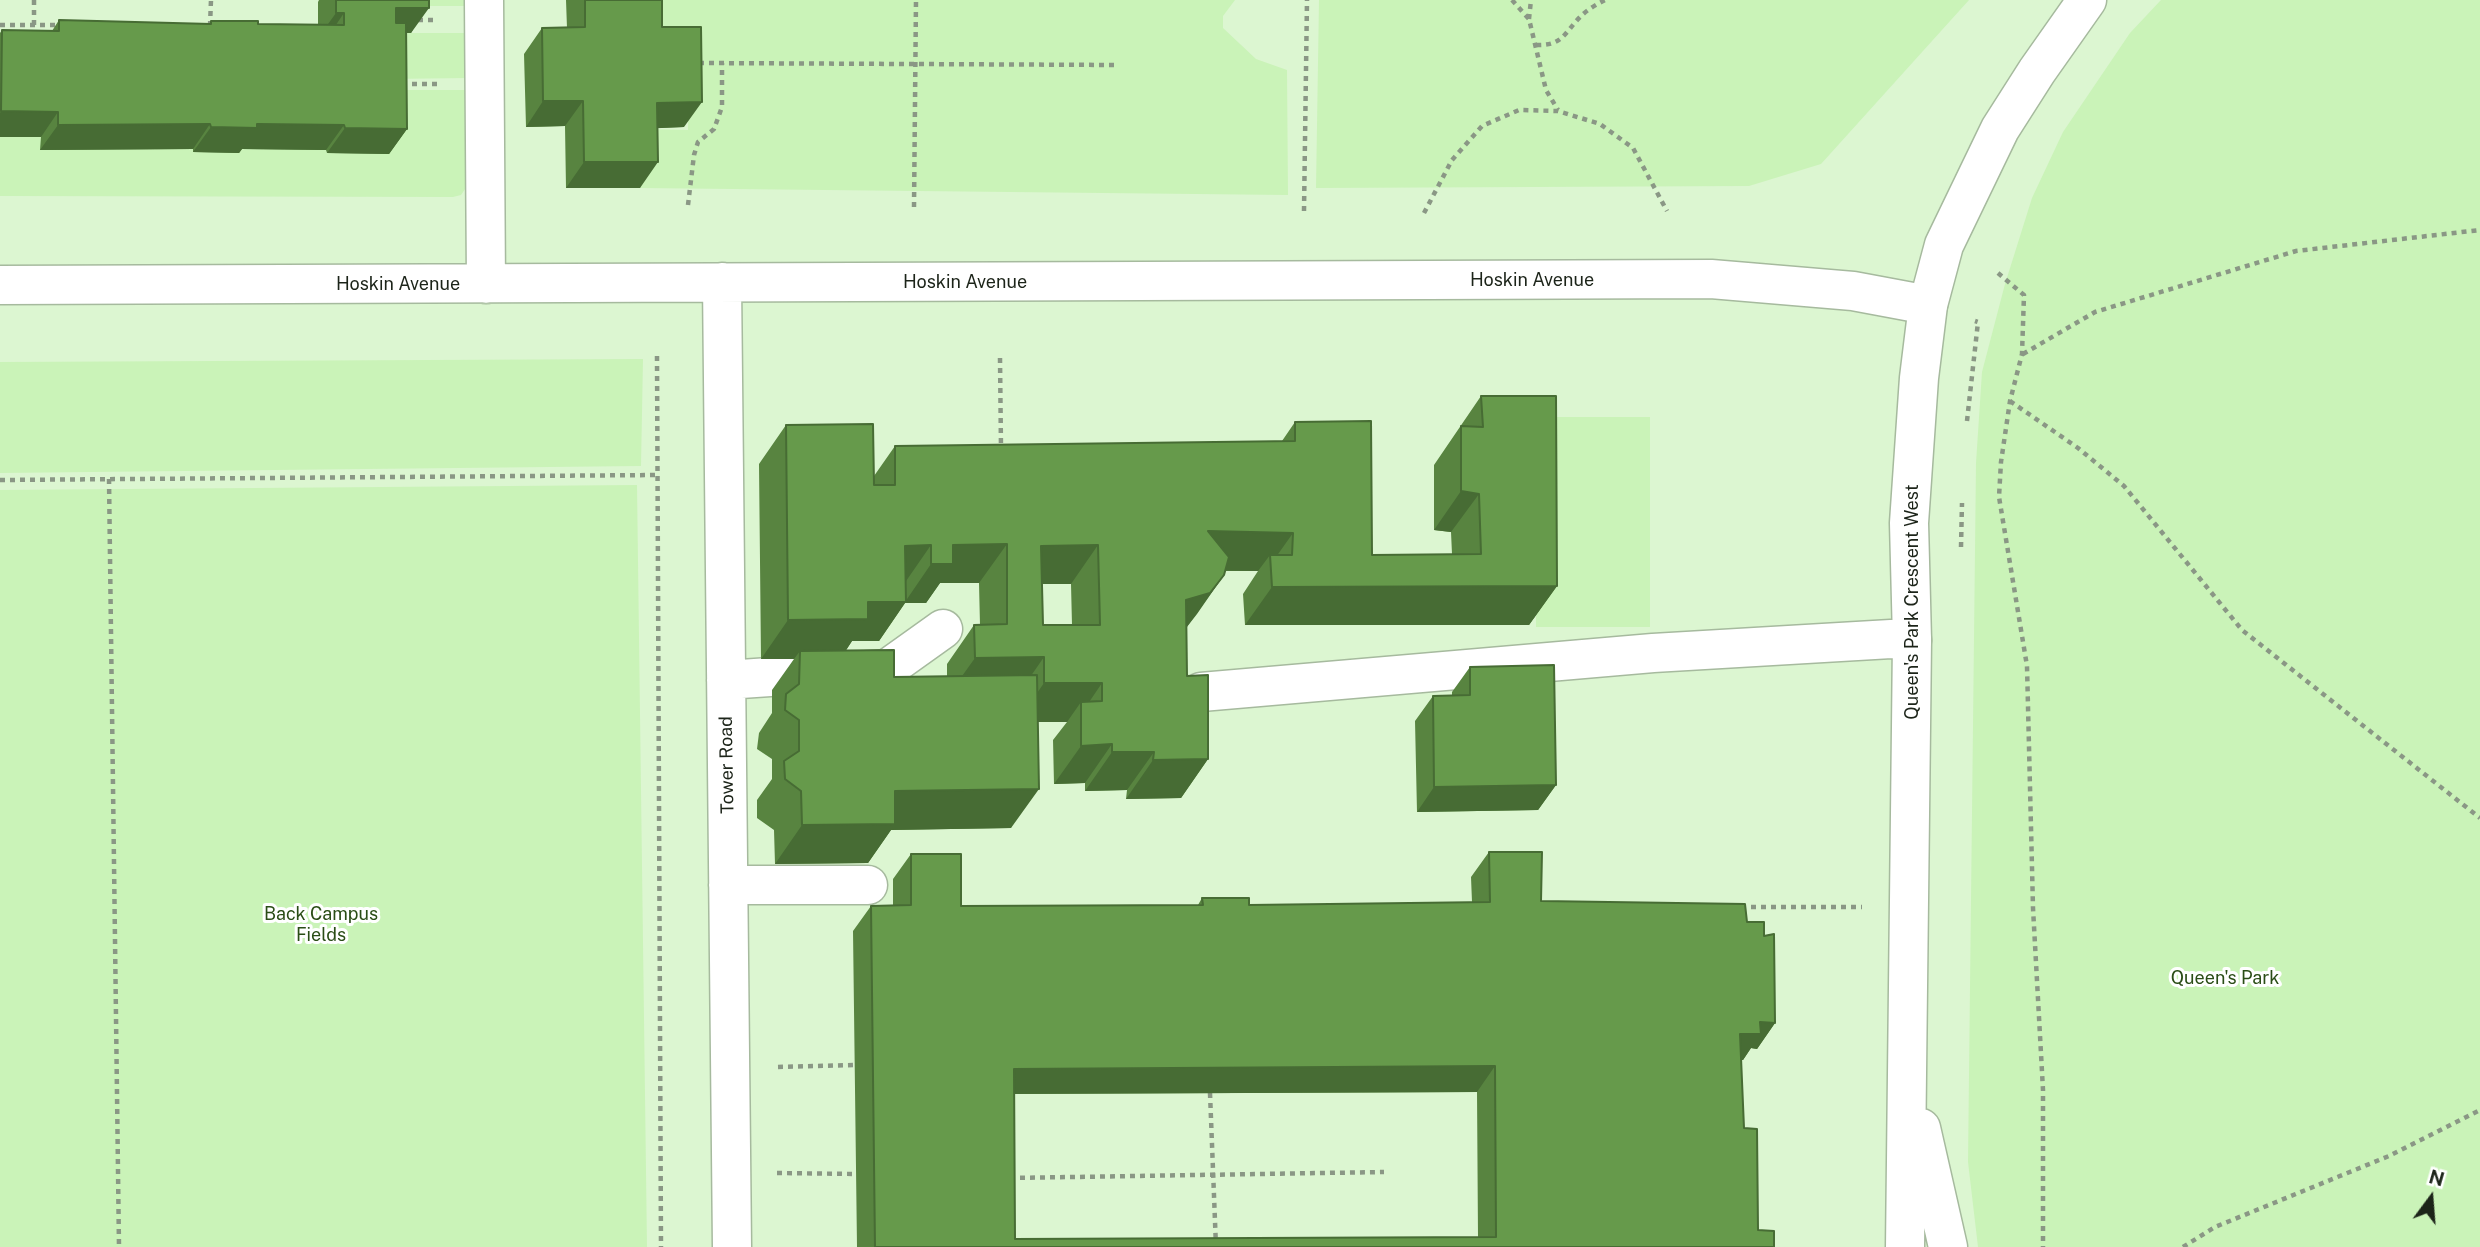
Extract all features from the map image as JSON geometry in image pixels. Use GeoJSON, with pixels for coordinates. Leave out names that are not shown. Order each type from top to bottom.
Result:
{"type":"FeatureCollection","features":[{"type":"Feature","properties":{"kind":"street"},"geometry":{"type":"LineString","coordinates":[[484,0],[486,284]]}},
{"type":"Feature","properties":{"kind":"street","name":"Queen's Park Crescent West"},"geometry":{"type":"LineString","coordinates":[[1905,1247],[1912,640],[1909,523],[1919,378],[1928,305],[1944,245],[2000,129],[2087,0]]}},
{"type":"Feature","properties":{"kind":"street","name":"Hoskin Avenue"},"geometry":{"type":"LineString","coordinates":[[0,285],[1711,279],[1853,291],[1928,305]]}},
{"type":"Feature","properties":{"kind":"street","name":"Tower Road"},"geometry":{"type":"LineString","coordinates":[[722,282],[732,1247]]}},
{"type":"Feature","properties":{"kind":"street"},"geometry":{"type":"LineString","coordinates":[[726,680],[887,669],[943,629]]}},
{"type":"Feature","properties":{"kind":"street"},"geometry":{"type":"LineString","coordinates":[[1201,692],[1653,653],[1880,639],[1912,640]]}},
{"type":"Feature","properties":{"kind":"street"},"geometry":{"type":"LineString","coordinates":[[729,886],[868,885]]}},
{"type":"Feature","properties":{"kind":"street"},"geometry":{"type":"LineString","coordinates":[[1908,1068],[1948,1247]]}},
{"type":"Feature","properties":{"kind":"path"},"geometry":{"type":"LineString","coordinates":[[34,0],[34,25]]}},
{"type":"Feature","properties":{"kind":"path"},"geometry":{"type":"LineString","coordinates":[[197,26],[211,26],[211,0]]}},
{"type":"Feature","properties":{"kind":"path"},"geometry":{"type":"LineString","coordinates":[[914,206],[916,0]]}},
{"type":"Feature","properties":{"kind":"path"},"geometry":{"type":"LineString","coordinates":[[1304,211],[1307,0]]}},
{"type":"Feature","properties":{"kind":"path"},"geometry":{"type":"LineString","coordinates":[[1512,0],[1529,19]]}},
{"type":"Feature","properties":{"kind":"path"},"geometry":{"type":"LineString","coordinates":[[1531,0],[1529,19],[1546,90],[1558,111]]}},
{"type":"Feature","properties":{"kind":"path"},"geometry":{"type":"LineString","coordinates":[[1536,45],[1551,46],[1568,33],[1581,15],[1605,0]]}},
{"type":"Feature","properties":{"kind":"path"},"geometry":{"type":"LineString","coordinates":[[0,25],[61,25]]}},
{"type":"Feature","properties":{"kind":"path"},"geometry":{"type":"LineString","coordinates":[[696,63],[1118,65]]}},
{"type":"Feature","properties":{"kind":"path"},"geometry":{"type":"LineString","coordinates":[[688,205],[698,142],[714,130],[722,107],[722,63]]}},
{"type":"Feature","properties":{"kind":"path"},"geometry":{"type":"LineString","coordinates":[[1424,213],[1452,160],[1482,126],[1519,110],[1558,111],[1600,124],[1633,148],[1667,211]]}},
{"type":"Feature","properties":{"kind":"path"},"geometry":{"type":"LineString","coordinates":[[2022,354],[2095,313],[2296,251],[2480,230]]}},
{"type":"Feature","properties":{"kind":"path"},"geometry":{"type":"LineString","coordinates":[[1998,273],[2024,295],[2022,354],[2010,401],[1999,497],[2027,666],[2033,908],[2043,1090],[2043,1247]]}},
{"type":"Feature","properties":{"kind":"path"},"geometry":{"type":"LineString","coordinates":[[657,356],[661,1247]]}},
{"type":"Feature","properties":{"kind":"path"},"geometry":{"type":"LineString","coordinates":[[1000,358],[1001,455]]}},
{"type":"Feature","properties":{"kind":"path"},"geometry":{"type":"LineString","coordinates":[[2010,401],[2078,448],[2124,486],[2242,630],[2480,818]]}},
{"type":"Feature","properties":{"kind":"path"},"geometry":{"type":"LineString","coordinates":[[0,480],[657,475]]}},
{"type":"Feature","properties":{"kind":"path"},"geometry":{"type":"LineString","coordinates":[[109,479],[119,1247]]}},
{"type":"Feature","properties":{"kind":"path"},"geometry":{"type":"LineString","coordinates":[[1728,907],[1865,907]]}},
{"type":"Feature","properties":{"kind":"path"},"geometry":{"type":"LineString","coordinates":[[772,1067],[855,1065]]}},
{"type":"Feature","properties":{"kind":"path"},"geometry":{"type":"LineString","coordinates":[[1210,1093],[1216,1247]]}},
{"type":"Feature","properties":{"kind":"path"},"geometry":{"type":"LineString","coordinates":[[2183,1247],[2215,1227],[2389,1156],[2480,1110]]}},
{"type":"Feature","properties":{"kind":"path"},"geometry":{"type":"LineString","coordinates":[[776,1161],[776,1173],[856,1174]]}},
{"type":"Feature","properties":{"kind":"path"},"geometry":{"type":"LineString","coordinates":[[997,1178],[1384,1172]]}},
{"type":"Feature","properties":{"kind":"shaded area"},"geometry":{"type":"Polygon","coordinates":[[[0,0],[2480,0],[2480,1247],[0,1247],[0,0]]]}},
{"type":"Feature","properties":{"kind":"green space"},"geometry":{"type":"Polygon","coordinates":[[[418,0],[467,0],[468,6],[418,6],[418,0]]]}},
{"type":"Feature","properties":{"kind":"green space"},"geometry":{"type":"Polygon","coordinates":[[[651,0],[1235,0],[1223,16],[1223,28],[1256,59],[1287,70],[1288,195],[640,188],[639,129],[688,130],[689,45],[652,45],[651,0]]]}},
{"type":"Feature","properties":{"kind":"green space"},"geometry":{"type":"Polygon","coordinates":[[[1319,0],[1969,0],[1821,164],[1749,186],[1316,188],[1319,0]]]}},
{"type":"Feature","properties":{"kind":"green space","name":"Queen's Park"},"geometry":{"type":"Polygon","coordinates":[[[2161,0],[2480,0],[2480,1247],[1978,1247],[1968,1162],[1976,463],[1982,372],[2005,284],[2032,198],[2063,132],[2130,33],[2161,0]]]}},
{"type":"Feature","properties":{"kind":"green space"},"geometry":{"type":"Polygon","coordinates":[[[378,33],[467,33],[468,78],[388,79],[378,33]]]}},
{"type":"Feature","properties":{"kind":"green space"},"geometry":{"type":"Polygon","coordinates":[[[388,90],[467,90],[467,186],[461,195],[0,196],[0,137],[41,137],[41,150],[193,149],[193,152],[239,153],[239,149],[326,150],[327,153],[389,154],[388,90]]]}},
{"type":"Feature","properties":{"kind":"green space"},"geometry":{"type":"Polygon","coordinates":[[[643,359],[641,466],[0,473],[0,362],[643,359]]]}},
{"type":"Feature","properties":{"kind":"green space"},"geometry":{"type":"Polygon","coordinates":[[[1536,417],[1650,417],[1650,627],[1536,627],[1536,417]]]}},
{"type":"Feature","properties":{"kind":"green space","name":"Back Campus Fields"},"geometry":{"type":"Polygon","coordinates":[[[637,485],[647,1247],[0,1247],[0,490],[637,485]]]}},
{"type":"Feature","properties":{"kind":"building"},"geometry":{"type":"Polygon","coordinates":[[[336,0],[429,0],[429,8],[396,8],[396,23],[406,23],[407,129],[257,124],[257,128],[211,127],[210,124],[58,125],[58,112],[1,111],[2,30],[59,31],[59,20],[211,24],[211,21],[258,21],[258,24],[344,25],[344,13],[336,13],[336,0]]]}},
{"type":"Feature","properties":{"kind":"building"},"geometry":{"type":"Polygon","coordinates":[[[585,0],[662,0],[662,27],[701,27],[702,102],[657,103],[658,162],[584,162],[583,101],[543,101],[542,28],[585,27],[585,0]]]}},
{"type":"Feature","properties":{"kind":"building"},"geometry":{"type":"Polygon","coordinates":[[[1481,396],[1556,396],[1557,586],[1272,587],[1270,555],[1292,555],[1293,533],[1208,531],[1229,557],[1224,575],[1210,593],[1186,600],[1187,676],[1208,675],[1208,759],[1153,760],[1154,752],[1112,752],[1112,744],[1081,746],[1081,702],[1102,701],[1102,683],[1044,683],[1044,657],[975,658],[974,625],[1007,624],[1007,544],[953,545],[953,564],[931,564],[931,545],[905,546],[906,602],[868,602],[868,619],[788,620],[786,425],[873,424],[874,485],[895,485],[895,446],[1295,441],[1295,422],[1371,421],[1372,555],[1481,554],[1479,494],[1461,491],[1461,426],[1483,427],[1481,396]],[[1098,545],[1041,546],[1043,625],[1100,625],[1098,545]]]}},
{"type":"Feature","properties":{"kind":"building"},"geometry":{"type":"Polygon","coordinates":[[[894,650],[894,677],[1037,675],[1039,789],[895,791],[895,824],[802,825],[801,791],[785,779],[784,761],[799,751],[799,720],[785,710],[786,694],[799,684],[800,651],[894,650]]]}},
{"type":"Feature","properties":{"kind":"building"},"geometry":{"type":"Polygon","coordinates":[[[1554,665],[1556,785],[1434,787],[1433,696],[1470,695],[1470,667],[1554,665]]]}},
{"type":"Feature","properties":{"kind":"building"},"geometry":{"type":"Polygon","coordinates":[[[1489,852],[1542,852],[1541,901],[1745,904],[1747,922],[1764,922],[1764,936],[1774,934],[1775,1023],[1760,1022],[1761,1034],[1740,1034],[1744,1128],[1757,1129],[1758,1230],[1774,1231],[1774,1247],[875,1247],[871,906],[911,905],[911,854],[961,854],[961,906],[1203,905],[1202,898],[1249,898],[1249,905],[1490,902],[1489,852]],[[1495,1066],[1014,1069],[1015,1239],[1496,1237],[1495,1066]]]}}]}
